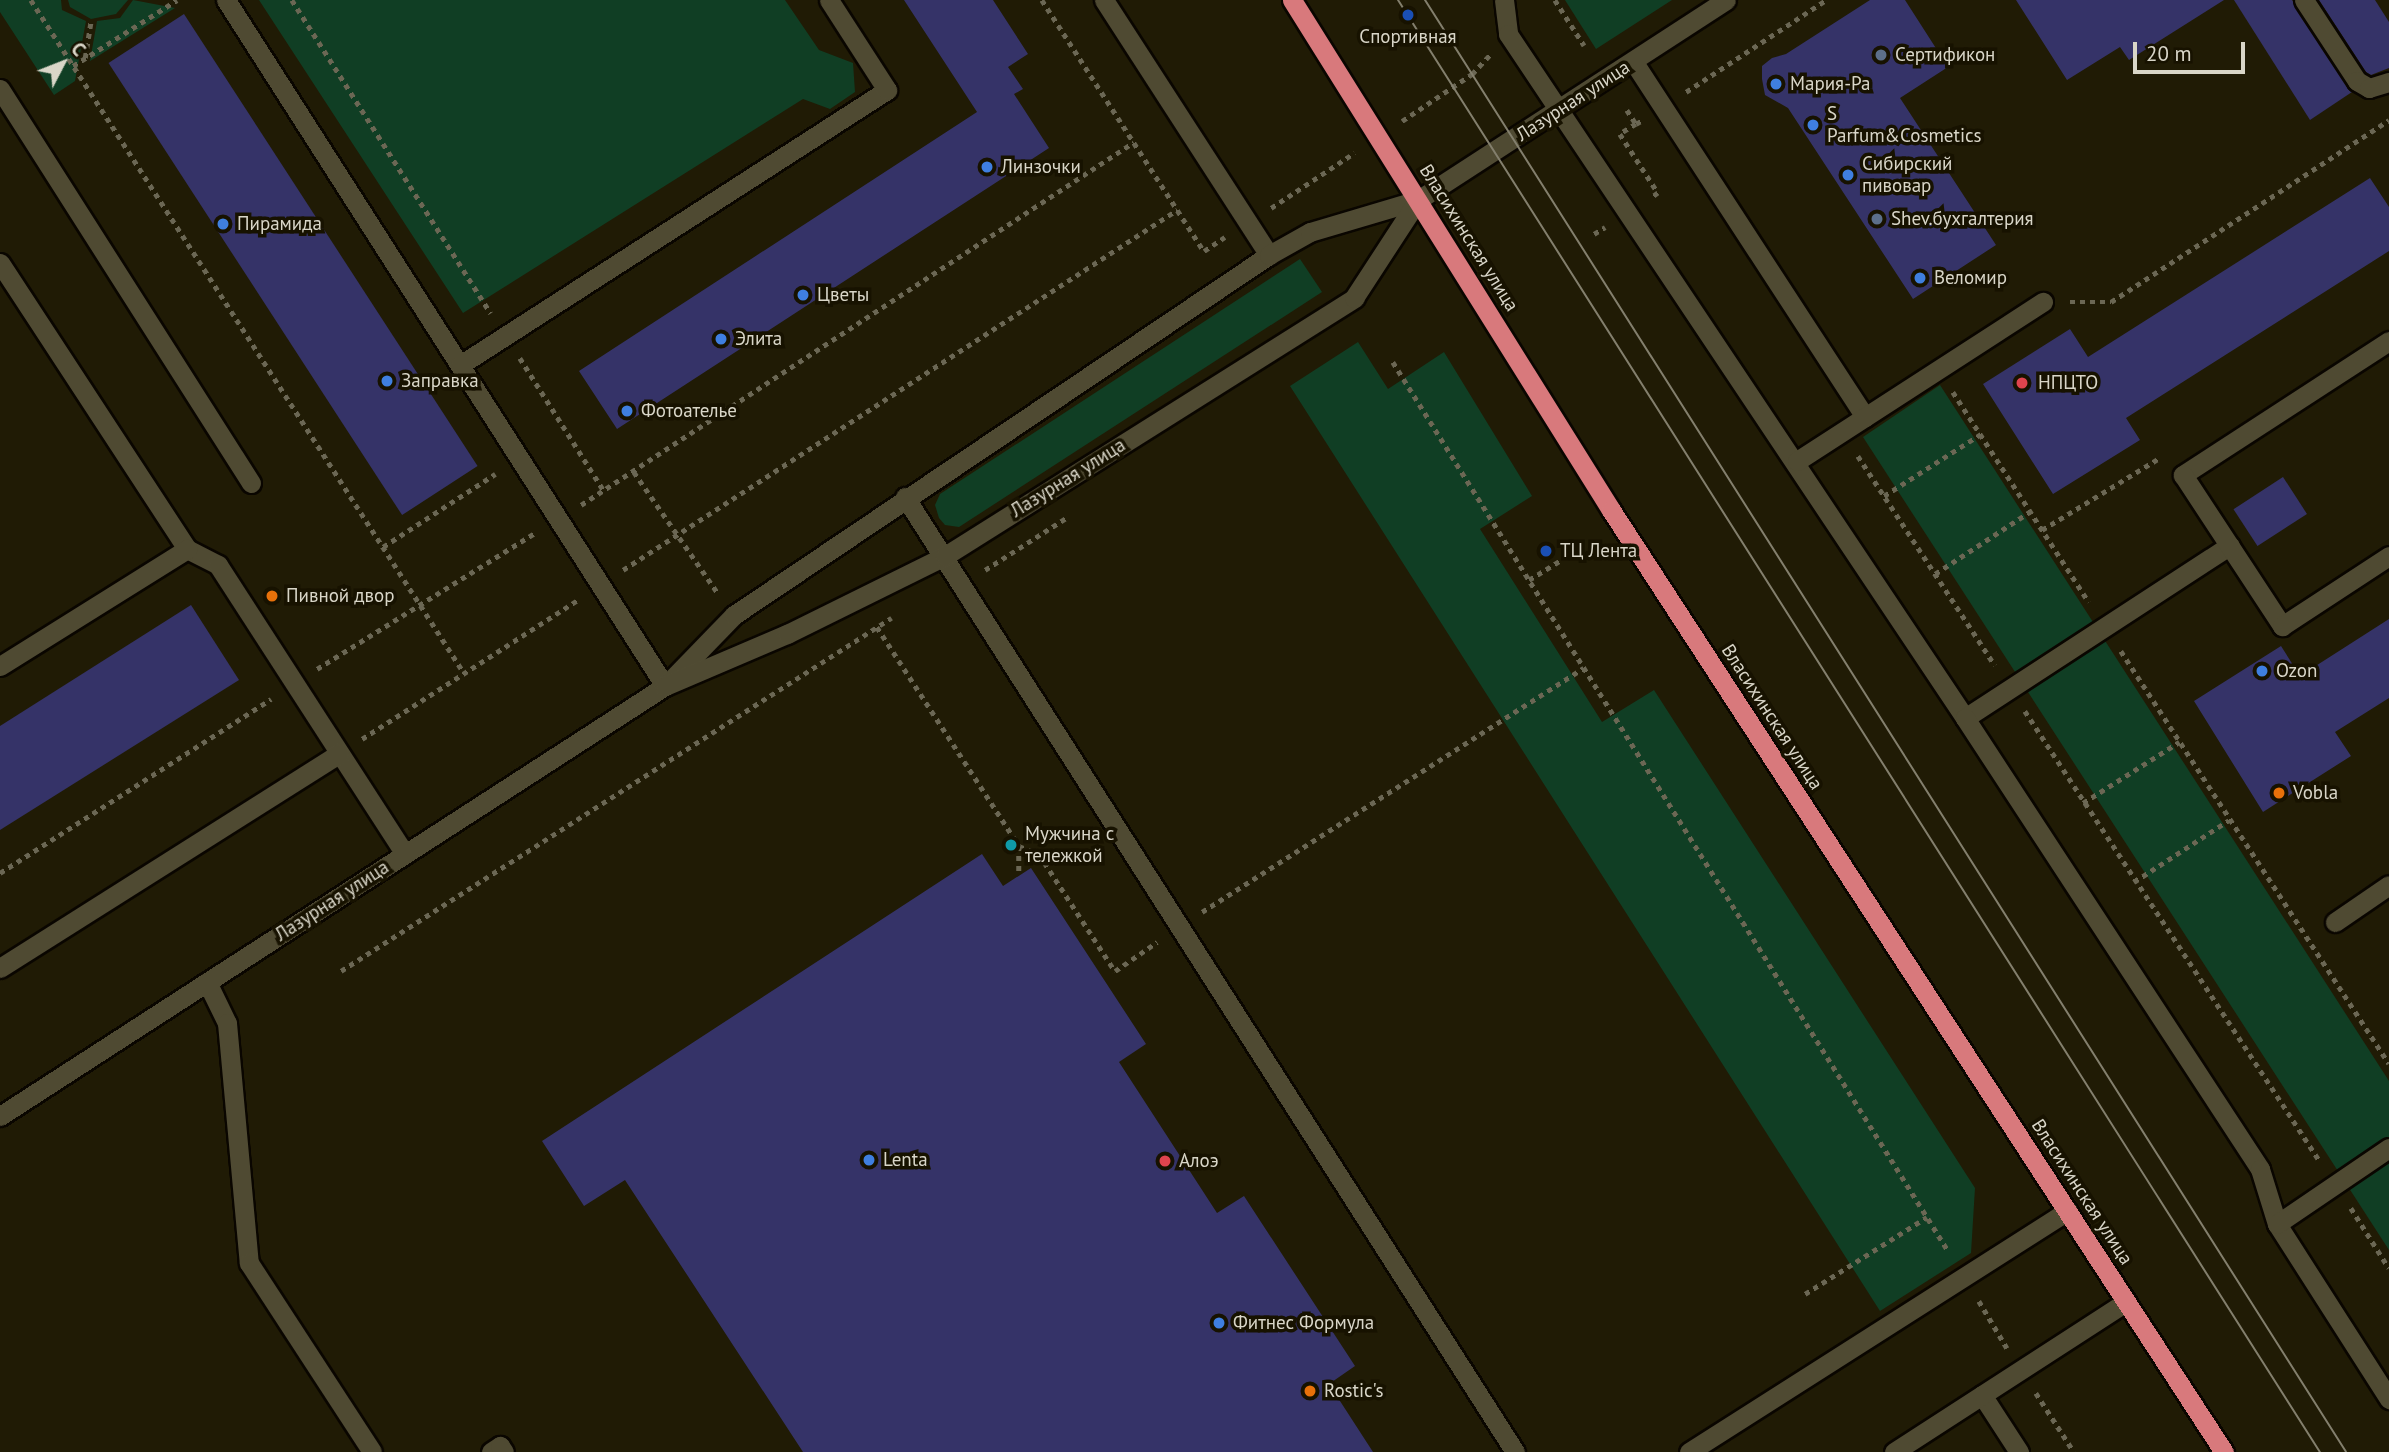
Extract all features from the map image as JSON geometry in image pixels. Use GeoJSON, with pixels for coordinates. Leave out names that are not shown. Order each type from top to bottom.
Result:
{"type":"FeatureCollection","features":[{"type":"Feature","properties":{"kind":"highway","name":"Власихинская улица"},"geometry":{"type":"LineString","coordinates":[[1292,0],[1618,522],[2224,1452]]}},
{"type":"Feature","properties":{"kind":"street"},"geometry":{"type":"LineString","coordinates":[[226,0],[665,686]]}},
{"type":"Feature","properties":{"kind":"street"},"geometry":{"type":"LineString","coordinates":[[460,365],[887,90],[828,0]]}},
{"type":"Feature","properties":{"kind":"street"},"geometry":{"type":"LineString","coordinates":[[1104,0],[1269,255]]}},
{"type":"Feature","properties":{"kind":"street"},"geometry":{"type":"LineString","coordinates":[[1504,0],[1508,34],[1797,461],[2260,1169],[2277,1224],[2389,1399]]}},
{"type":"Feature","properties":{"kind":"street","name":"Лазурная улица"},"geometry":{"type":"LineString","coordinates":[[665,686],[734,615],[905,497],[1269,255],[1310,232],[1418,200],[1726,0]]}},
{"type":"Feature","properties":{"kind":"street"},"geometry":{"type":"LineString","coordinates":[[2304,0],[2357,81],[2369,88],[2389,82]]}},
{"type":"Feature","properties":{"kind":"street"},"geometry":{"type":"LineString","coordinates":[[1633,61],[1865,417]]}},
{"type":"Feature","properties":{"kind":"street"},"geometry":{"type":"LineString","coordinates":[[0,89],[251,483]]}},
{"type":"Feature","properties":{"kind":"street","name":"Лазурная улица"},"geometry":{"type":"LineString","coordinates":[[0,1116],[665,686],[788,634],[945,556],[1353,298],[1418,200]]}},
{"type":"Feature","properties":{"kind":"street"},"geometry":{"type":"LineString","coordinates":[[0,263],[187,549],[218,565],[405,854]]}},
{"type":"Feature","properties":{"kind":"street"},"geometry":{"type":"LineString","coordinates":[[1797,461],[2043,302]]}},
{"type":"Feature","properties":{"kind":"street"},"geometry":{"type":"LineString","coordinates":[[2389,341],[2183,475],[2282,626],[2389,556]]}},
{"type":"Feature","properties":{"kind":"street"},"geometry":{"type":"LineString","coordinates":[[905,497],[1515,1452]]}},
{"type":"Feature","properties":{"kind":"street"},"geometry":{"type":"LineString","coordinates":[[1965,718],[2230,545]]}},
{"type":"Feature","properties":{"kind":"street"},"geometry":{"type":"LineString","coordinates":[[0,666],[187,549]]}},
{"type":"Feature","properties":{"kind":"street"},"geometry":{"type":"LineString","coordinates":[[0,968],[339,754]]}},
{"type":"Feature","properties":{"kind":"street"},"geometry":{"type":"LineString","coordinates":[[2335,922],[2389,885]]}},
{"type":"Feature","properties":{"kind":"street"},"geometry":{"type":"LineString","coordinates":[[207,982],[227,1023],[249,1263],[372,1452]]}},
{"type":"Feature","properties":{"kind":"street"},"geometry":{"type":"LineString","coordinates":[[2277,1224],[2389,1148]]}},
{"type":"Feature","properties":{"kind":"street"},"geometry":{"type":"LineString","coordinates":[[1689,1452],[2068,1211]]}},
{"type":"Feature","properties":{"kind":"street"},"geometry":{"type":"LineString","coordinates":[[1894,1452],[2126,1301]]}},
{"type":"Feature","properties":{"kind":"street"},"geometry":{"type":"LineString","coordinates":[[1982,1395],[2019,1452]]}},
{"type":"Feature","properties":{"kind":"street"},"geometry":{"type":"LineString","coordinates":[[491,1452],[500,1446],[505,1452]]}},
{"type":"Feature","properties":{"kind":"path"},"geometry":{"type":"LineString","coordinates":[[31,0],[464,673]]}},
{"type":"Feature","properties":{"kind":"path"},"geometry":{"type":"LineString","coordinates":[[165,0],[175,1]]}},
{"type":"Feature","properties":{"kind":"path"},"geometry":{"type":"LineString","coordinates":[[292,0],[604,491]]}},
{"type":"Feature","properties":{"kind":"path"},"geometry":{"type":"LineString","coordinates":[[1042,0],[1204,251],[1472,74],[1508,34]]}},
{"type":"Feature","properties":{"kind":"path"},"geometry":{"type":"LineString","coordinates":[[1555,0],[1584,45]]}},
{"type":"Feature","properties":{"kind":"path"},"geometry":{"type":"LineString","coordinates":[[1627,110],[1636,124],[1826,0]]}},
{"type":"Feature","properties":{"kind":"path"},"geometry":{"type":"LineString","coordinates":[[73,66],[175,1]]}},
{"type":"Feature","properties":{"kind":"path"},"geometry":{"type":"LineString","coordinates":[[85,58],[91,19]]}},
{"type":"Feature","properties":{"kind":"path"},"geometry":{"type":"LineString","coordinates":[[2043,302],[2111,302],[2389,120]]}},
{"type":"Feature","properties":{"kind":"path"},"geometry":{"type":"LineString","coordinates":[[339,754],[1177,210]]}},
{"type":"Feature","properties":{"kind":"path"},"geometry":{"type":"LineString","coordinates":[[1393,362],[1964,1277]]}},
{"type":"Feature","properties":{"kind":"path"},"geometry":{"type":"LineString","coordinates":[[1938,369],[2389,1064]]}},
{"type":"Feature","properties":{"kind":"path"},"geometry":{"type":"LineString","coordinates":[[1844,431],[2134,882],[2389,1268]]}},
{"type":"Feature","properties":{"kind":"path"},"geometry":{"type":"LineString","coordinates":[[1884,496],[1981,434]]}},
{"type":"Feature","properties":{"kind":"path"},"geometry":{"type":"LineString","coordinates":[[383,547],[502,470]]}},
{"type":"Feature","properties":{"kind":"path"},"geometry":{"type":"LineString","coordinates":[[634,472],[734,615]]}},
{"type":"Feature","properties":{"kind":"path"},"geometry":{"type":"LineString","coordinates":[[962,584],[1079,509]]}},
{"type":"Feature","properties":{"kind":"path"},"geometry":{"type":"LineString","coordinates":[[1935,574],[2031,511]]}},
{"type":"Feature","properties":{"kind":"path"},"geometry":{"type":"LineString","coordinates":[[1529,580],[1561,560]]}},
{"type":"Feature","properties":{"kind":"path"},"geometry":{"type":"LineString","coordinates":[[341,971],[899,612]]}},
{"type":"Feature","properties":{"kind":"path"},"geometry":{"type":"LineString","coordinates":[[877,627],[1018,846],[1019,875]]}},
{"type":"Feature","properties":{"kind":"path"},"geometry":{"type":"LineString","coordinates":[[788,634],[844,647]]}},
{"type":"Feature","properties":{"kind":"path"},"geometry":{"type":"LineString","coordinates":[[1018,846],[1039,855],[1115,971],[1584,668]]}},
{"type":"Feature","properties":{"kind":"path"},"geometry":{"type":"LineString","coordinates":[[2083,803],[2179,742]]}},
{"type":"Feature","properties":{"kind":"path"},"geometry":{"type":"LineString","coordinates":[[2134,882],[2229,820]]}},
{"type":"Feature","properties":{"kind":"path"},"geometry":{"type":"LineString","coordinates":[[1805,1294],[1927,1217]]}},
{"type":"Feature","properties":{"kind":"green space"},"geometry":{"type":"Polygon","coordinates":[[[0,0],[61,0],[62,10],[86,21],[75,81],[54,95],[0,12],[0,0]]]}},
{"type":"Feature","properties":{"kind":"green space"},"geometry":{"type":"Polygon","coordinates":[[[68,0],[128,0],[116,14],[91,19],[70,7],[68,0]]]}},
{"type":"Feature","properties":{"kind":"green space"},"geometry":{"type":"Polygon","coordinates":[[[133,0],[175,8],[90,61],[97,21],[120,18],[133,0]]]}},
{"type":"Feature","properties":{"kind":"green space"},"geometry":{"type":"Polygon","coordinates":[[[259,0],[785,0],[819,50],[853,63],[855,92],[830,109],[803,99],[463,313],[259,0]]]}},
{"type":"Feature","properties":{"kind":"green space"},"geometry":{"type":"Polygon","coordinates":[[[1565,0],[1672,0],[1596,49],[1565,0]]]}},
{"type":"Feature","properties":{"kind":"green space"},"geometry":{"type":"Polygon","coordinates":[[[1300,259],[1322,292],[959,527],[945,525],[939,518],[935,505],[940,494],[1300,259]]]}},
{"type":"Feature","properties":{"kind":"green space"},"geometry":{"type":"Polygon","coordinates":[[[1358,342],[1388,389],[1444,352],[1532,496],[1480,529],[1602,722],[1654,690],[1975,1188],[1971,1253],[1880,1311],[1290,386],[1358,342]]]}},
{"type":"Feature","properties":{"kind":"green space"},"geometry":{"type":"Polygon","coordinates":[[[1940,385],[2389,1081],[2389,1250],[1863,437],[1940,385]]]}},
{"type":"Feature","properties":{"kind":"building"},"geometry":{"type":"Polygon","coordinates":[[[904,0],[993,0],[1028,54],[1008,67],[1023,89],[1014,94],[1049,148],[617,429],[579,371],[977,112],[904,0]]]}},
{"type":"Feature","properties":{"kind":"building"},"geometry":{"type":"Polygon","coordinates":[[[1870,0],[1905,0],[1948,67],[1900,98],[1996,245],[1913,299],[1788,108],[1765,95],[1762,79],[1762,66],[1772,58],[1786,54],[1870,0]]]}},
{"type":"Feature","properties":{"kind":"building"},"geometry":{"type":"Polygon","coordinates":[[[2016,0],[2224,0],[2129,60],[2120,47],[2067,80],[2016,0]]]}},
{"type":"Feature","properties":{"kind":"building"},"geometry":{"type":"Polygon","coordinates":[[[2234,0],[2292,0],[2352,92],[2310,120],[2234,0]]]}},
{"type":"Feature","properties":{"kind":"building"},"geometry":{"type":"Polygon","coordinates":[[[2319,0],[2375,0],[2389,22],[2389,68],[2371,75],[2366,72],[2319,0]]]}},
{"type":"Feature","properties":{"kind":"building"},"geometry":{"type":"Polygon","coordinates":[[[184,14],[478,466],[402,515],[109,63],[184,14]]]}},
{"type":"Feature","properties":{"kind":"building"},"geometry":{"type":"Polygon","coordinates":[[[2370,178],[2389,207],[2389,251],[2126,418],[2140,440],[2053,494],[1983,384],[2070,329],[2088,357],[2370,178]]]}},
{"type":"Feature","properties":{"kind":"building"},"geometry":{"type":"Polygon","coordinates":[[[2283,477],[2307,514],[2257,546],[2234,509],[2283,477]]]}},
{"type":"Feature","properties":{"kind":"building"},"geometry":{"type":"Polygon","coordinates":[[[191,605],[239,680],[0,830],[0,726],[191,605]]]}},
{"type":"Feature","properties":{"kind":"building"},"geometry":{"type":"Polygon","coordinates":[[[2389,619],[2389,698],[2335,732],[2351,756],[2263,812],[2194,701],[2281,646],[2300,676],[2389,619]]]}},
{"type":"Feature","properties":{"kind":"building","name":"Lenta"},"geometry":{"type":"Polygon","coordinates":[[[982,854],[1003,886],[1031,868],[1146,1044],[1119,1062],[1217,1213],[1244,1196],[1355,1366],[1329,1384],[1373,1452],[803,1452],[625,1180],[584,1206],[542,1141],[982,854]]]}},
{"type":"Feature","properties":{"kind":"tram line"},"geometry":{"type":"LineString","coordinates":[[1398,0],[2320,1452]]}},
{"type":"Feature","properties":{"kind":"tram line"},"geometry":{"type":"LineString","coordinates":[[1425,0],[2346,1452]]}},
{"type":"Feature","properties":{"kind":"place","name":"Спортивная"},"geometry":{"type":"Point","coordinates":[1408,15]}},
{"type":"Feature","properties":{"kind":"place","name":"Сертификон"},"geometry":{"type":"Point","coordinates":[1881,55]}},
{"type":"Feature","properties":{"kind":"place","name":"Мария-Ра"},"geometry":{"type":"Point","coordinates":[1776,84]}},
{"type":"Feature","properties":{"kind":"place","name":"S Parfum&Cosmetics"},"geometry":{"type":"Point","coordinates":[1813,125]}},
{"type":"Feature","properties":{"kind":"place","name":"Линзочки"},"geometry":{"type":"Point","coordinates":[987,167]}},
{"type":"Feature","properties":{"kind":"place","name":"Сибирский пивовар"},"geometry":{"type":"Point","coordinates":[1848,175]}},
{"type":"Feature","properties":{"kind":"place","name":"Shev.бухгалтерия"},"geometry":{"type":"Point","coordinates":[1877,219]}},
{"type":"Feature","properties":{"kind":"place","name":"Пирамида"},"geometry":{"type":"Point","coordinates":[223,224]}},
{"type":"Feature","properties":{"kind":"place","name":"Веломир"},"geometry":{"type":"Point","coordinates":[1920,278]}},
{"type":"Feature","properties":{"kind":"place","name":"Цветы"},"geometry":{"type":"Point","coordinates":[803,295]}},
{"type":"Feature","properties":{"kind":"place","name":"Элита"},"geometry":{"type":"Point","coordinates":[721,339]}},
{"type":"Feature","properties":{"kind":"place","name":"Заправка"},"geometry":{"type":"Point","coordinates":[387,381]}},
{"type":"Feature","properties":{"kind":"place","name":"НПЦТО"},"geometry":{"type":"Point","coordinates":[2022,383]}},
{"type":"Feature","properties":{"kind":"place","name":"Фотоателье"},"geometry":{"type":"Point","coordinates":[627,411]}},
{"type":"Feature","properties":{"kind":"place","name":"ТЦ Лента"},"geometry":{"type":"Point","coordinates":[1546,551]}},
{"type":"Feature","properties":{"kind":"place","name":"Пивной двор"},"geometry":{"type":"Point","coordinates":[272,596]}},
{"type":"Feature","properties":{"kind":"place","name":"Ozon"},"geometry":{"type":"Point","coordinates":[2262,671]}},
{"type":"Feature","properties":{"kind":"place","name":"Vobla"},"geometry":{"type":"Point","coordinates":[2279,793]}},
{"type":"Feature","properties":{"kind":"place","name":"Мужчина с тележкой"},"geometry":{"type":"Point","coordinates":[1011,845]}},
{"type":"Feature","properties":{"kind":"place","name":"Lenta"},"geometry":{"type":"Point","coordinates":[869,1160]}},
{"type":"Feature","properties":{"kind":"place","name":"Алоэ"},"geometry":{"type":"Point","coordinates":[1165,1161]}},
{"type":"Feature","properties":{"kind":"place","name":"Фитнес Формула"},"geometry":{"type":"Point","coordinates":[1219,1323]}},
{"type":"Feature","properties":{"kind":"place","name":"Rostic's"},"geometry":{"type":"Point","coordinates":[1310,1391]}}]}
